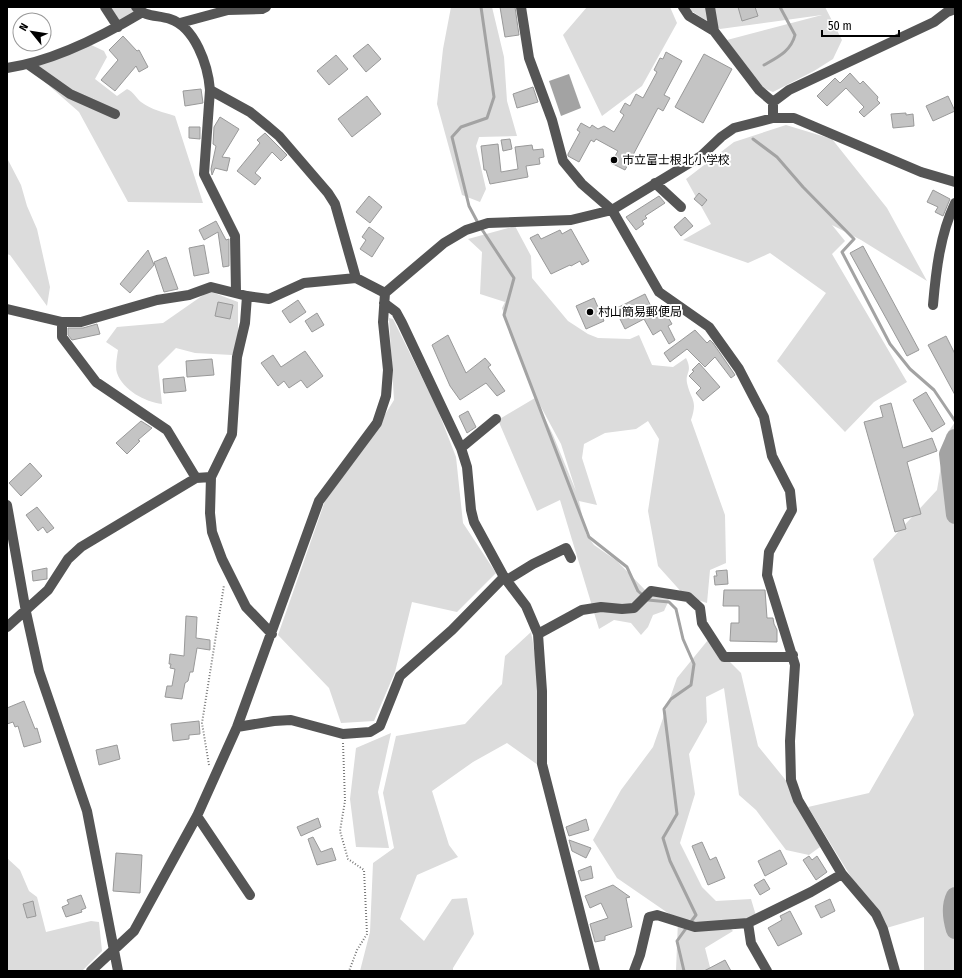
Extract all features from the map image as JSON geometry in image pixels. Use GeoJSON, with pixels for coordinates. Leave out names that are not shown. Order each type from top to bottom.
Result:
{"type":"FeatureCollection","features":[{"type":"Feature","properties":{"kind":"street"},"geometry":{"type":"LineString","coordinates":[[105,7],[118,27]]}},
{"type":"Feature","properties":{"kind":"street"},"geometry":{"type":"LineString","coordinates":[[180,23],[228,8],[262,9],[266,7]]}},
{"type":"Feature","properties":{"kind":"street"},"geometry":{"type":"LineString","coordinates":[[521,7],[530,58],[550,114],[563,162],[582,184],[612,210],[659,292],[709,327],[739,368],[764,417],[772,456],[790,491],[792,510],[769,552],[768,575],[795,665],[790,741],[791,780],[798,800],[842,874],[876,914],[883,929],[895,971]]}},
{"type":"Feature","properties":{"kind":"street"},"geometry":{"type":"LineString","coordinates":[[683,7],[689,16],[714,31],[759,90],[774,102]]}},
{"type":"Feature","properties":{"kind":"street"},"geometry":{"type":"LineString","coordinates":[[710,7],[714,31]]}},
{"type":"Feature","properties":{"kind":"street"},"geometry":{"type":"LineString","coordinates":[[773,118],[774,102],[789,90],[934,22],[947,12],[955,9]]}},
{"type":"Feature","properties":{"kind":"street"},"geometry":{"type":"LineString","coordinates":[[7,68],[29,65],[118,27],[138,10],[168,18],[180,23],[193,40],[205,64],[210,90],[204,174],[235,236],[236,292]]}},
{"type":"Feature","properties":{"kind":"street"},"geometry":{"type":"LineString","coordinates":[[29,65],[70,94],[115,114]]}},
{"type":"Feature","properties":{"kind":"street"},"geometry":{"type":"LineString","coordinates":[[210,90],[250,112],[279,136],[328,193],[335,204],[356,278]]}},
{"type":"Feature","properties":{"kind":"street"},"geometry":{"type":"LineString","coordinates":[[91,971],[134,931],[197,816],[214,775],[237,728],[320,501],[377,422],[386,396],[388,370],[382,322],[385,298],[444,243],[466,230],[488,223],[571,220],[612,210],[701,156],[721,137],[734,128],[773,118],[794,118],[921,172],[955,182]]}},
{"type":"Feature","properties":{"kind":"street"},"geometry":{"type":"LineString","coordinates":[[655,183],[681,207]]}},
{"type":"Feature","properties":{"kind":"street"},"geometry":{"type":"LineString","coordinates":[[933,305],[937,259],[950,213],[955,203]]}},
{"type":"Feature","properties":{"kind":"street"},"geometry":{"type":"LineString","coordinates":[[7,309],[62,322],[81,322],[157,300],[189,295],[212,287],[236,292],[246,296],[269,299],[304,282],[356,278],[385,298],[396,312],[402,323],[462,448],[467,467],[471,510],[474,522],[506,579],[526,606],[538,634],[542,691],[542,764],[595,971]]}},
{"type":"Feature","properties":{"kind":"street"},"geometry":{"type":"LineString","coordinates":[[246,296],[246,323],[237,357],[232,434],[211,477],[210,513],[212,532],[246,607],[272,634]]}},
{"type":"Feature","properties":{"kind":"street"},"geometry":{"type":"LineString","coordinates":[[62,322],[62,337],[96,382],[168,430],[196,478]]}},
{"type":"Feature","properties":{"kind":"street"},"geometry":{"type":"LineString","coordinates":[[462,448],[496,419]]}},
{"type":"Feature","properties":{"kind":"street"},"geometry":{"type":"LineString","coordinates":[[7,627],[26,612],[48,590],[68,559],[81,548],[196,478],[211,477]]}},
{"type":"Feature","properties":{"kind":"street"},"geometry":{"type":"LineString","coordinates":[[7,505],[26,612],[48,700],[87,811],[118,971]]}},
{"type":"Feature","properties":{"kind":"street"},"geometry":{"type":"LineString","coordinates":[[237,728],[274,721],[291,720],[342,734],[370,732],[380,726],[400,676],[506,579],[566,548],[571,558]]}},
{"type":"Feature","properties":{"kind":"street"},"geometry":{"type":"LineString","coordinates":[[538,634],[582,610],[602,607],[622,609],[634,608],[651,591],[665,592],[688,597],[700,608],[702,623],[724,657],[784,657],[793,655]]}},
{"type":"Feature","properties":{"kind":"street"},"geometry":{"type":"LineString","coordinates":[[197,816],[250,895]]}},
{"type":"Feature","properties":{"kind":"street"},"geometry":{"type":"LineString","coordinates":[[634,971],[640,955],[649,918],[657,915],[695,927],[748,923],[811,892],[842,874]]}},
{"type":"Feature","properties":{"kind":"street"},"geometry":{"type":"LineString","coordinates":[[748,923],[751,943],[767,971]]}},
{"type":"Feature","properties":{"kind":"path"},"geometry":{"type":"LineString","coordinates":[[214,775],[209,765],[202,723],[224,581]]}},
{"type":"Feature","properties":{"kind":"path"},"geometry":{"type":"LineString","coordinates":[[342,734],[345,801],[340,831],[348,859],[364,870],[367,934],[357,950],[349,971]]}},
{"type":"Feature","properties":{"kind":"shaded area"},"geometry":{"type":"Polygon","coordinates":[[[103,7],[136,7],[139,12],[120,26],[103,7]]]}},
{"type":"Feature","properties":{"kind":"shaded area"},"geometry":{"type":"Polygon","coordinates":[[[451,7],[492,7],[504,57],[507,101],[517,136],[479,137],[476,146],[486,189],[480,202],[462,195],[437,104],[443,49],[451,7]]]}},
{"type":"Feature","properties":{"kind":"shaded area"},"geometry":{"type":"Polygon","coordinates":[[[587,7],[670,7],[677,23],[642,86],[602,116],[563,35],[587,7]]]}},
{"type":"Feature","properties":{"kind":"shaded area"},"geometry":{"type":"Polygon","coordinates":[[[685,7],[825,7],[842,40],[833,59],[814,71],[773,92],[761,87],[727,40],[822,15],[720,29],[685,7]]]}},
{"type":"Feature","properties":{"kind":"shaded area"},"geometry":{"type":"Polygon","coordinates":[[[85,42],[104,51],[107,57],[95,79],[117,96],[127,89],[145,105],[175,116],[203,203],[128,202],[79,112],[30,69],[85,42]]]}},
{"type":"Feature","properties":{"kind":"shaded area"},"geometry":{"type":"Polygon","coordinates":[[[569,74],[581,108],[561,116],[549,81],[569,74]]]}},
{"type":"Feature","properties":{"kind":"shaded area"},"geometry":{"type":"Polygon","coordinates":[[[786,125],[832,139],[887,208],[927,281],[861,240],[832,225],[845,241],[832,254],[907,382],[874,402],[845,432],[777,361],[826,293],[770,253],[748,263],[683,240],[711,224],[686,179],[734,142],[786,125]]]}},
{"type":"Feature","properties":{"kind":"shaded area"},"geometry":{"type":"Polygon","coordinates":[[[7,158],[21,185],[27,206],[37,229],[50,287],[47,306],[10,255],[7,254],[7,158]]]}},
{"type":"Feature","properties":{"kind":"shaded area"},"geometry":{"type":"Polygon","coordinates":[[[515,226],[531,256],[532,278],[568,321],[588,334],[598,338],[630,339],[639,335],[652,365],[673,367],[686,358],[689,366],[687,383],[694,404],[691,420],[725,515],[726,563],[710,570],[707,603],[685,596],[658,566],[648,511],[659,439],[648,421],[636,429],[605,433],[584,444],[582,458],[597,505],[579,501],[586,534],[594,545],[617,561],[647,592],[664,592],[669,600],[664,611],[653,615],[648,627],[641,635],[631,623],[614,620],[599,629],[560,500],[537,511],[498,420],[535,398],[553,435],[576,491],[561,444],[534,394],[502,308],[505,302],[480,294],[482,252],[468,239],[515,226]]]}},
{"type":"Feature","properties":{"kind":"shaded area"},"geometry":{"type":"Polygon","coordinates":[[[209,291],[238,302],[238,342],[232,355],[195,353],[176,348],[158,366],[162,404],[149,401],[129,390],[124,385],[116,371],[118,350],[106,342],[117,327],[163,323],[209,291]]]}},
{"type":"Feature","properties":{"kind":"shaded area"},"geometry":{"type":"Polygon","coordinates":[[[389,318],[393,319],[437,408],[456,457],[463,523],[496,573],[457,612],[412,602],[395,672],[374,721],[341,723],[329,688],[278,635],[325,501],[368,442],[394,400],[389,318]]]}},
{"type":"Feature","properties":{"kind":"shaded area"},"geometry":{"type":"Polygon","coordinates":[[[955,422],[955,971],[924,971],[924,917],[883,929],[808,807],[869,793],[914,715],[873,559],[937,490],[946,435],[955,422]]]}},
{"type":"Feature","properties":{"kind":"shaded area"},"geometry":{"type":"Polygon","coordinates":[[[531,632],[537,666],[538,765],[507,743],[473,762],[432,791],[449,845],[458,857],[417,875],[400,919],[424,941],[452,899],[467,898],[474,934],[453,968],[453,971],[360,971],[370,932],[373,863],[394,848],[383,793],[396,736],[465,724],[502,684],[505,656],[531,632]]]}},
{"type":"Feature","properties":{"kind":"shaded area"},"geometry":{"type":"Polygon","coordinates":[[[708,640],[741,673],[758,746],[788,783],[820,847],[809,855],[786,850],[756,810],[739,795],[724,688],[706,697],[707,722],[689,754],[695,794],[680,843],[702,887],[716,901],[751,899],[757,919],[731,929],[733,931],[705,948],[711,971],[676,971],[678,920],[617,878],[593,840],[621,790],[653,747],[677,678],[708,640]]]}},
{"type":"Feature","properties":{"kind":"shaded area"},"geometry":{"type":"Polygon","coordinates":[[[391,733],[378,792],[389,848],[356,847],[350,799],[356,748],[391,733]]]}},
{"type":"Feature","properties":{"kind":"shaded area"},"geometry":{"type":"Polygon","coordinates":[[[7,858],[20,870],[29,891],[37,897],[46,932],[91,921],[99,922],[102,951],[82,971],[7,971],[7,858]]]}},
{"type":"Feature","properties":{"kind":"building"},"geometry":{"type":"Polygon","coordinates":[[[500,7],[515,7],[519,35],[505,37],[500,7]]]}},
{"type":"Feature","properties":{"kind":"building"},"geometry":{"type":"Polygon","coordinates":[[[738,7],[755,7],[758,16],[742,21],[738,7]]]}},
{"type":"Feature","properties":{"kind":"building"},"geometry":{"type":"Polygon","coordinates":[[[123,36],[137,51],[139,50],[148,67],[139,72],[136,66],[115,91],[101,80],[118,60],[109,50],[123,36]]]}},
{"type":"Feature","properties":{"kind":"building"},"geometry":{"type":"Polygon","coordinates":[[[368,44],[381,59],[366,72],[353,56],[368,44]]]}},
{"type":"Feature","properties":{"kind":"building"},"geometry":{"type":"Polygon","coordinates":[[[666,52],[682,61],[664,95],[670,98],[663,111],[658,108],[625,170],[611,163],[618,151],[596,139],[594,142],[591,140],[579,162],[568,156],[580,132],[577,130],[581,123],[590,128],[592,125],[598,129],[604,126],[614,132],[624,115],[620,112],[625,103],[630,106],[636,94],[643,98],[657,72],[654,70],[660,58],[663,59],[666,52]]]}},
{"type":"Feature","properties":{"kind":"building"},"geometry":{"type":"Polygon","coordinates":[[[704,54],[732,69],[703,123],[675,107],[704,54]]]}},
{"type":"Feature","properties":{"kind":"building"},"geometry":{"type":"Polygon","coordinates":[[[336,55],[348,69],[329,85],[317,71],[336,55]]]}},
{"type":"Feature","properties":{"kind":"building"},"geometry":{"type":"Polygon","coordinates":[[[850,73],[860,84],[863,81],[878,97],[877,100],[880,103],[864,117],[859,112],[864,107],[846,88],[827,106],[817,96],[835,78],[840,83],[850,73]]]}},
{"type":"Feature","properties":{"kind":"building"},"geometry":{"type":"Polygon","coordinates":[[[533,87],[538,102],[517,108],[513,94],[533,87]]]}},
{"type":"Feature","properties":{"kind":"building"},"geometry":{"type":"Polygon","coordinates":[[[201,89],[203,103],[185,106],[183,91],[201,89]]]}},
{"type":"Feature","properties":{"kind":"building"},"geometry":{"type":"Polygon","coordinates":[[[367,96],[381,114],[352,137],[338,119],[367,96]]]}},
{"type":"Feature","properties":{"kind":"building"},"geometry":{"type":"Polygon","coordinates":[[[948,96],[955,111],[933,121],[926,106],[948,96]]]}},
{"type":"Feature","properties":{"kind":"building"},"geometry":{"type":"Polygon","coordinates":[[[906,113],[906,115],[913,114],[914,126],[893,128],[891,114],[906,113]]]}},
{"type":"Feature","properties":{"kind":"building"},"geometry":{"type":"Polygon","coordinates":[[[220,117],[239,129],[222,157],[230,158],[227,171],[215,168],[212,175],[211,169],[216,146],[213,144],[214,127],[220,117]]]}},
{"type":"Feature","properties":{"kind":"building"},"geometry":{"type":"Polygon","coordinates":[[[189,127],[200,127],[200,139],[189,138],[189,127]]]}},
{"type":"Feature","properties":{"kind":"building"},"geometry":{"type":"Polygon","coordinates":[[[265,133],[287,155],[281,161],[272,152],[255,173],[261,178],[255,185],[237,171],[260,143],[257,140],[265,133]]]}},
{"type":"Feature","properties":{"kind":"building"},"geometry":{"type":"Polygon","coordinates":[[[510,139],[512,149],[503,151],[501,140],[510,139]]]}},
{"type":"Feature","properties":{"kind":"building"},"geometry":{"type":"Polygon","coordinates":[[[498,144],[501,172],[518,169],[515,147],[532,145],[533,150],[543,149],[544,157],[539,158],[540,164],[526,166],[528,177],[490,184],[486,170],[484,170],[481,146],[498,144]]]}},
{"type":"Feature","properties":{"kind":"building"},"geometry":{"type":"Polygon","coordinates":[[[933,190],[950,199],[943,216],[935,212],[938,207],[927,202],[933,190]]]}},
{"type":"Feature","properties":{"kind":"building"},"geometry":{"type":"Polygon","coordinates":[[[699,193],[707,200],[702,206],[694,199],[699,193]]]}},
{"type":"Feature","properties":{"kind":"building"},"geometry":{"type":"Polygon","coordinates":[[[369,196],[382,207],[370,223],[356,212],[369,196]]]}},
{"type":"Feature","properties":{"kind":"building"},"geometry":{"type":"Polygon","coordinates":[[[659,196],[665,203],[645,216],[647,218],[642,221],[644,224],[636,230],[626,217],[659,196]]]}},
{"type":"Feature","properties":{"kind":"building"},"geometry":{"type":"Polygon","coordinates":[[[685,217],[693,226],[681,236],[674,227],[685,217]]]}},
{"type":"Feature","properties":{"kind":"building"},"geometry":{"type":"Polygon","coordinates":[[[216,221],[226,240],[229,239],[229,266],[223,267],[218,232],[204,240],[199,230],[216,221]]]}},
{"type":"Feature","properties":{"kind":"building"},"geometry":{"type":"Polygon","coordinates":[[[369,227],[384,238],[372,257],[360,249],[366,240],[362,237],[369,227]]]}},
{"type":"Feature","properties":{"kind":"building"},"geometry":{"type":"Polygon","coordinates":[[[571,229],[589,261],[582,265],[580,261],[551,274],[530,238],[538,234],[541,239],[560,230],[562,234],[571,229]]]}},
{"type":"Feature","properties":{"kind":"building"},"geometry":{"type":"Polygon","coordinates":[[[204,245],[209,273],[194,276],[189,248],[204,245]]]}},
{"type":"Feature","properties":{"kind":"building"},"geometry":{"type":"Polygon","coordinates":[[[863,246],[919,350],[907,356],[850,253],[863,246]]]}},
{"type":"Feature","properties":{"kind":"building"},"geometry":{"type":"Polygon","coordinates":[[[148,250],[154,265],[130,293],[120,284],[148,250]]]}},
{"type":"Feature","properties":{"kind":"building"},"geometry":{"type":"Polygon","coordinates":[[[166,257],[178,289],[164,292],[154,262],[166,257]]]}},
{"type":"Feature","properties":{"kind":"building"},"geometry":{"type":"Polygon","coordinates":[[[645,294],[656,317],[665,312],[672,324],[668,326],[675,340],[669,344],[661,330],[653,335],[644,319],[625,329],[615,309],[645,294]]]}},
{"type":"Feature","properties":{"kind":"building"},"geometry":{"type":"Polygon","coordinates":[[[594,298],[604,321],[586,329],[576,306],[594,298]]]}},
{"type":"Feature","properties":{"kind":"building"},"geometry":{"type":"Polygon","coordinates":[[[298,300],[306,312],[290,323],[282,311],[298,300]]]}},
{"type":"Feature","properties":{"kind":"building"},"geometry":{"type":"Polygon","coordinates":[[[218,302],[233,305],[230,319],[215,316],[218,302]]]}},
{"type":"Feature","properties":{"kind":"building"},"geometry":{"type":"Polygon","coordinates":[[[317,313],[324,325],[312,332],[305,321],[317,313]]]}},
{"type":"Feature","properties":{"kind":"building"},"geometry":{"type":"Polygon","coordinates":[[[97,324],[100,334],[72,340],[68,335],[68,328],[83,328],[97,324]]]}},
{"type":"Feature","properties":{"kind":"building"},"geometry":{"type":"Polygon","coordinates":[[[695,330],[707,343],[710,340],[713,343],[735,375],[731,378],[715,357],[705,367],[687,349],[670,362],[664,353],[695,330]]]}},
{"type":"Feature","properties":{"kind":"building"},"geometry":{"type":"Polygon","coordinates":[[[448,335],[466,373],[485,358],[491,365],[488,367],[505,391],[497,396],[486,383],[460,400],[450,386],[432,345],[448,335]]]}},
{"type":"Feature","properties":{"kind":"building"},"geometry":{"type":"Polygon","coordinates":[[[946,336],[955,354],[955,395],[928,345],[946,336]]]}},
{"type":"Feature","properties":{"kind":"building"},"geometry":{"type":"Polygon","coordinates":[[[305,351],[323,376],[307,388],[301,380],[289,388],[284,381],[278,386],[261,363],[273,355],[281,367],[305,351]]]}},
{"type":"Feature","properties":{"kind":"building"},"geometry":{"type":"Polygon","coordinates":[[[212,359],[214,375],[187,377],[186,361],[212,359]]]}},
{"type":"Feature","properties":{"kind":"building"},"geometry":{"type":"Polygon","coordinates":[[[699,363],[720,387],[703,401],[696,393],[701,388],[689,376],[694,371],[692,370],[699,363]]]}},
{"type":"Feature","properties":{"kind":"building"},"geometry":{"type":"Polygon","coordinates":[[[184,377],[186,391],[164,393],[163,379],[184,377]]]}},
{"type":"Feature","properties":{"kind":"building"},"geometry":{"type":"Polygon","coordinates":[[[926,392],[945,424],[932,432],[913,400],[926,392]]]}},
{"type":"Feature","properties":{"kind":"building"},"geometry":{"type":"Polygon","coordinates":[[[891,403],[903,448],[932,438],[937,451],[907,462],[921,514],[903,519],[906,529],[895,532],[864,422],[883,417],[880,406],[891,403]]]}},
{"type":"Feature","properties":{"kind":"building"},"geometry":{"type":"Polygon","coordinates":[[[468,411],[476,427],[467,433],[459,416],[468,411]]]}},
{"type":"Feature","properties":{"kind":"building"},"geometry":{"type":"Polygon","coordinates":[[[141,421],[152,428],[138,440],[140,441],[127,454],[116,443],[141,421]]]}},
{"type":"Feature","properties":{"kind":"building"},"geometry":{"type":"Polygon","coordinates":[[[30,463],[42,476],[21,496],[9,483],[30,463]]]}},
{"type":"Feature","properties":{"kind":"building"},"geometry":{"type":"Polygon","coordinates":[[[37,507],[54,528],[47,533],[43,527],[38,531],[26,515],[37,507]]]}},
{"type":"Feature","properties":{"kind":"building"},"geometry":{"type":"Polygon","coordinates":[[[47,568],[47,579],[33,581],[32,571],[47,568]]]}},
{"type":"Feature","properties":{"kind":"building"},"geometry":{"type":"Polygon","coordinates":[[[727,570],[728,584],[715,585],[714,576],[717,576],[716,571],[727,570]]]}},
{"type":"Feature","properties":{"kind":"building"},"geometry":{"type":"Polygon","coordinates":[[[724,590],[765,590],[767,618],[773,618],[777,630],[777,642],[730,641],[731,623],[739,623],[739,606],[723,606],[724,590]]]}},
{"type":"Feature","properties":{"kind":"building"},"geometry":{"type":"Polygon","coordinates":[[[186,616],[197,617],[196,638],[210,640],[210,650],[197,648],[193,672],[190,672],[188,681],[185,683],[182,699],[165,697],[167,686],[172,686],[175,669],[170,668],[170,654],[184,656],[186,616]]]}},
{"type":"Feature","properties":{"kind":"building"},"geometry":{"type":"Polygon","coordinates":[[[24,701],[35,729],[37,728],[41,742],[24,747],[18,726],[15,727],[13,722],[7,724],[7,708],[24,701]]]}},
{"type":"Feature","properties":{"kind":"building"},"geometry":{"type":"Polygon","coordinates":[[[199,721],[200,734],[189,735],[189,739],[173,741],[171,724],[199,721]]]}},
{"type":"Feature","properties":{"kind":"building"},"geometry":{"type":"Polygon","coordinates":[[[117,745],[120,759],[99,765],[96,750],[117,745]]]}},
{"type":"Feature","properties":{"kind":"building"},"geometry":{"type":"Polygon","coordinates":[[[318,818],[321,827],[301,836],[297,827],[318,818]]]}},
{"type":"Feature","properties":{"kind":"building"},"geometry":{"type":"Polygon","coordinates":[[[586,819],[589,830],[569,836],[566,827],[586,819]]]}},
{"type":"Feature","properties":{"kind":"building"},"geometry":{"type":"Polygon","coordinates":[[[313,837],[321,852],[332,848],[336,860],[317,865],[308,839],[313,837]]]}},
{"type":"Feature","properties":{"kind":"building"},"geometry":{"type":"Polygon","coordinates":[[[569,840],[591,848],[586,858],[572,851],[569,840]]]}},
{"type":"Feature","properties":{"kind":"building"},"geometry":{"type":"Polygon","coordinates":[[[702,842],[710,860],[716,857],[725,878],[708,885],[692,846],[702,842]]]}},
{"type":"Feature","properties":{"kind":"building"},"geometry":{"type":"Polygon","coordinates":[[[780,850],[787,864],[765,876],[758,861],[780,850]]]}},
{"type":"Feature","properties":{"kind":"building"},"geometry":{"type":"Polygon","coordinates":[[[116,853],[142,855],[140,893],[113,891],[116,853]]]}},
{"type":"Feature","properties":{"kind":"building"},"geometry":{"type":"Polygon","coordinates":[[[809,856],[812,860],[817,856],[827,872],[816,880],[803,860],[809,856]]]}},
{"type":"Feature","properties":{"kind":"building"},"geometry":{"type":"Polygon","coordinates":[[[591,866],[593,878],[581,881],[578,871],[591,866]]]}},
{"type":"Feature","properties":{"kind":"building"},"geometry":{"type":"Polygon","coordinates":[[[764,879],[770,889],[760,895],[754,885],[764,879]]]}},
{"type":"Feature","properties":{"kind":"building"},"geometry":{"type":"Polygon","coordinates":[[[613,885],[630,897],[626,898],[632,927],[605,936],[605,940],[595,942],[590,924],[608,918],[601,903],[590,908],[585,896],[613,885]]]}},
{"type":"Feature","properties":{"kind":"building"},"geometry":{"type":"Polygon","coordinates":[[[81,895],[86,908],[81,910],[82,912],[66,917],[62,907],[69,904],[67,900],[81,895]]]}},
{"type":"Feature","properties":{"kind":"building"},"geometry":{"type":"Polygon","coordinates":[[[830,899],[835,911],[821,918],[815,906],[830,899]]]}},
{"type":"Feature","properties":{"kind":"building"},"geometry":{"type":"Polygon","coordinates":[[[33,901],[36,916],[27,918],[23,904],[33,901]]]}},
{"type":"Feature","properties":{"kind":"building"},"geometry":{"type":"Polygon","coordinates":[[[790,911],[802,934],[778,946],[768,928],[782,920],[780,916],[790,911]]]}},
{"type":"Feature","properties":{"kind":"building"},"geometry":{"type":"Polygon","coordinates":[[[725,960],[731,971],[704,971],[725,960]]]}},
{"type":"Feature","properties":{"kind":"waterway"},"geometry":{"type":"LineString","coordinates":[[478,223],[469,206],[452,137],[461,127],[487,118],[494,97],[481,7]]}},
{"type":"Feature","properties":{"kind":"waterway"},"geometry":{"type":"LineString","coordinates":[[764,65],[787,49],[793,41],[795,35],[780,7]]}},
{"type":"Feature","properties":{"kind":"waterway"},"geometry":{"type":"LineString","coordinates":[[753,139],[777,157],[803,187],[854,239],[842,252],[890,344],[910,369],[934,390],[955,421]]}},
{"type":"Feature","properties":{"kind":"waterway"},"geometry":{"type":"LineString","coordinates":[[481,228],[514,278],[504,315],[589,537],[627,567],[638,591],[648,600],[669,602],[676,609],[683,639],[694,664],[691,685],[671,699],[664,709],[677,814],[663,838],[670,861],[696,915],[690,923]]}},
{"type":"Feature","properties":{"kind":"waterway"},"geometry":{"type":"LineString","coordinates":[[955,438],[948,454],[955,515]]}},
{"type":"Feature","properties":{"kind":"waterway"},"geometry":{"type":"LineString","coordinates":[[955,896],[952,904],[955,930]]}},
{"type":"Feature","properties":{"kind":"waterway"},"geometry":{"type":"LineString","coordinates":[[684,971],[677,941],[687,927]]}},
{"type":"Feature","properties":{"kind":"place","name":"市立富士根北小学校"},"geometry":{"type":"Point","coordinates":[614,160]}},
{"type":"Feature","properties":{"kind":"place","name":"村山簡易郵便局"},"geometry":{"type":"Point","coordinates":[590,312]}}]}
